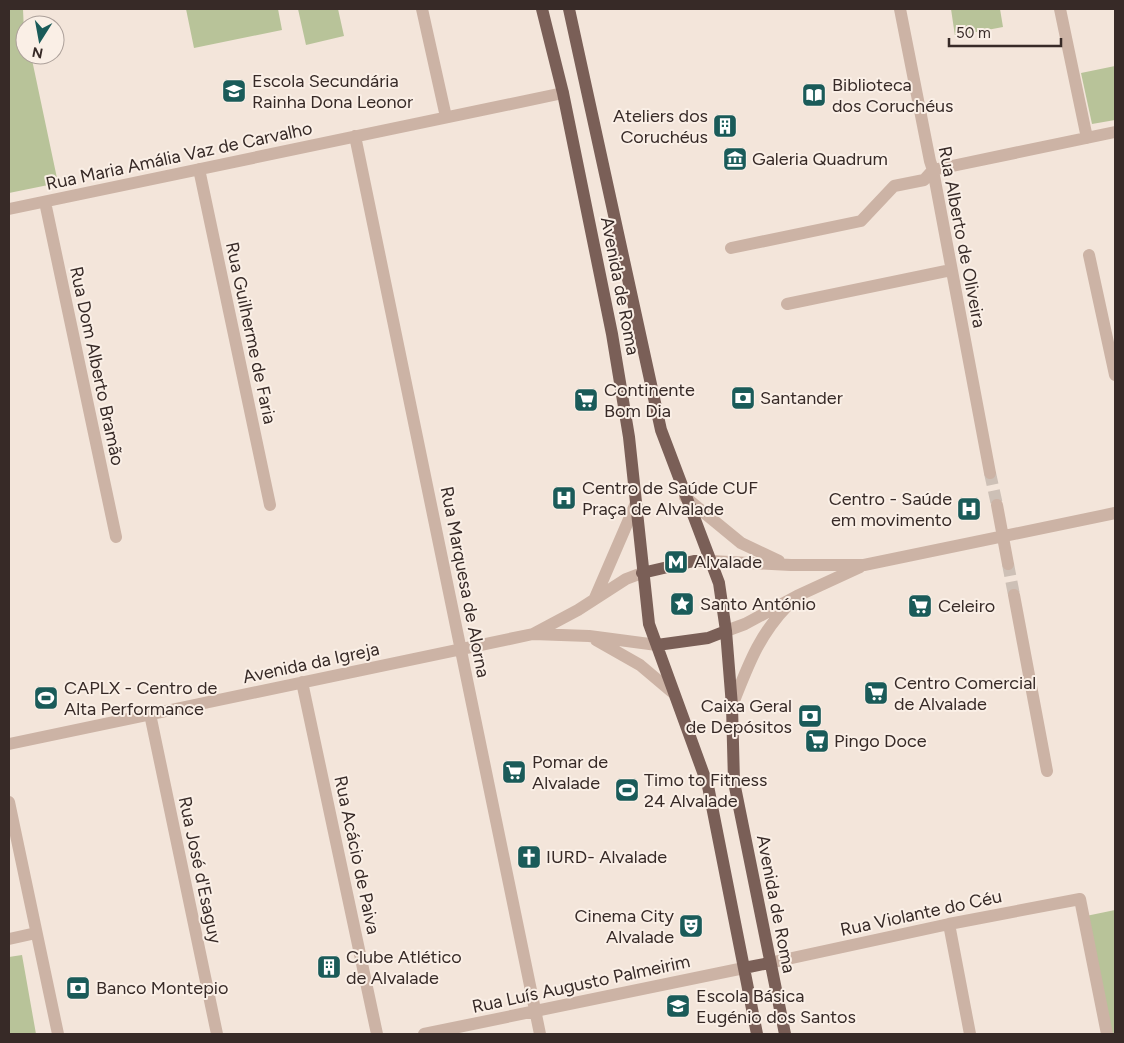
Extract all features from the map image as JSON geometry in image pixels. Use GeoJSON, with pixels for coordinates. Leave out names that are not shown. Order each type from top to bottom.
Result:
{"type":"FeatureCollection","features":[{"type":"Feature","properties":{"kind":"main road","name":"Avenida de Roma"},"geometry":{"type":"LineString","coordinates":[[542,9],[563,93],[612,334],[629,437],[642,573],[649,624],[657,645]]}},
{"type":"Feature","properties":{"kind":"main road","name":"Avenida de Roma"},"geometry":{"type":"LineString","coordinates":[[568,9],[659,421],[685,496],[719,583],[726,631],[732,706],[734,782],[769,964],[785,1034]]}},
{"type":"Feature","properties":{"kind":"main road"},"geometry":{"type":"LineString","coordinates":[[563,93],[586,88]]}},
{"type":"Feature","properties":{"kind":"main road"},"geometry":{"type":"LineString","coordinates":[[642,573],[694,561],[712,561]]}},
{"type":"Feature","properties":{"kind":"main road"},"geometry":{"type":"LineString","coordinates":[[726,631],[708,638],[657,645],[672,692],[708,786],[757,1034]]}},
{"type":"Feature","properties":{"kind":"main road"},"geometry":{"type":"LineString","coordinates":[[744,968],[769,964]]}},
{"type":"Feature","properties":{"kind":"street"},"geometry":{"type":"LineString","coordinates":[[422,9],[446,117]]}},
{"type":"Feature","properties":{"kind":"street","name":"Rua Alberto de Oliveira"},"geometry":{"type":"LineString","coordinates":[[900,9],[933,170],[990,473]]}},
{"type":"Feature","properties":{"kind":"street"},"geometry":{"type":"LineString","coordinates":[[1060,9],[1087,138]]}},
{"type":"Feature","properties":{"kind":"street","name":"Rua Maria Amália Vaz de Carvalho"},"geometry":{"type":"LineString","coordinates":[[9,209],[563,93]]}},
{"type":"Feature","properties":{"kind":"street"},"geometry":{"type":"LineString","coordinates":[[730,248],[860,221],[894,186],[924,180],[933,170],[1115,132]]}},
{"type":"Feature","properties":{"kind":"street","name":"Rua Marquesa de Alorna"},"geometry":{"type":"LineString","coordinates":[[355,136],[540,1034]]}},
{"type":"Feature","properties":{"kind":"street","name":"Rua Guilherme de Faria"},"geometry":{"type":"LineString","coordinates":[[199,169],[270,505]]}},
{"type":"Feature","properties":{"kind":"street","name":"Rua Dom Alberto Bramão"},"geometry":{"type":"LineString","coordinates":[[45,202],[116,537]]}},
{"type":"Feature","properties":{"kind":"street"},"geometry":{"type":"LineString","coordinates":[[1089,255],[1115,375]]}},
{"type":"Feature","properties":{"kind":"street"},"geometry":{"type":"LineString","coordinates":[[786,304],[951,270]]}},
{"type":"Feature","properties":{"kind":"street"},"geometry":{"type":"LineString","coordinates":[[685,496],[741,543],[759,553],[791,565]]}},
{"type":"Feature","properties":{"kind":"street"},"geometry":{"type":"LineString","coordinates":[[595,598],[636,503]]}},
{"type":"Feature","properties":{"kind":"street"},"geometry":{"type":"LineString","coordinates":[[997,506],[1008,564]]}},
{"type":"Feature","properties":{"kind":"street"},"geometry":{"type":"LineString","coordinates":[[712,561],[791,565],[864,565],[1115,513]]}},
{"type":"Feature","properties":{"kind":"street"},"geometry":{"type":"LineString","coordinates":[[726,631],[745,624],[797,596],[864,565]]}},
{"type":"Feature","properties":{"kind":"street","name":"Avenida da Igreja"},"geometry":{"type":"LineString","coordinates":[[533,634],[626,579],[642,573]]}},
{"type":"Feature","properties":{"kind":"street"},"geometry":{"type":"LineString","coordinates":[[1014,595],[1047,771]]}},
{"type":"Feature","properties":{"kind":"street"},"geometry":{"type":"LineString","coordinates":[[732,706],[754,651],[764,633],[797,596]]}},
{"type":"Feature","properties":{"kind":"street","name":"Avenida da Igreja"},"geometry":{"type":"LineString","coordinates":[[9,744],[533,634],[589,636],[657,645]]}},
{"type":"Feature","properties":{"kind":"street"},"geometry":{"type":"LineString","coordinates":[[589,636],[640,665],[672,692]]}},
{"type":"Feature","properties":{"kind":"street","name":"Rua Acácio de Paiva"},"geometry":{"type":"LineString","coordinates":[[302,682],[377,1034]]}},
{"type":"Feature","properties":{"kind":"street","name":"Rua José d'Esaguy"},"geometry":{"type":"LineString","coordinates":[[150,714],[217,1034]]}},
{"type":"Feature","properties":{"kind":"street"},"geometry":{"type":"LineString","coordinates":[[9,802],[58,1034]]}},
{"type":"Feature","properties":{"kind":"street","name":"Rua Violante do Céu"},"geometry":{"type":"LineString","coordinates":[[769,964],[949,924],[1080,899],[1108,1034]]}},
{"type":"Feature","properties":{"kind":"street"},"geometry":{"type":"LineString","coordinates":[[949,924],[970,1034]]}},
{"type":"Feature","properties":{"kind":"street"},"geometry":{"type":"LineString","coordinates":[[9,939],[36,933]]}},
{"type":"Feature","properties":{"kind":"street","name":"Rua Luís Augusto Palmeirim"},"geometry":{"type":"LineString","coordinates":[[424,1034],[744,968]]}},
{"type":"Feature","properties":{"kind":"green space"},"geometry":{"type":"Polygon","coordinates":[[[9,9],[23,9],[23,15],[15,15],[15,65],[33,65],[58,183],[9,193],[9,9]]]}},
{"type":"Feature","properties":{"kind":"green space"},"geometry":{"type":"Polygon","coordinates":[[[186,9],[278,9],[282,30],[194,48],[186,9]]]}},
{"type":"Feature","properties":{"kind":"green space"},"geometry":{"type":"Polygon","coordinates":[[[298,9],[338,9],[344,36],[306,45],[298,9]]]}},
{"type":"Feature","properties":{"kind":"green space"},"geometry":{"type":"Polygon","coordinates":[[[951,9],[1000,9],[1003,27],[955,36],[951,9]]]}},
{"type":"Feature","properties":{"kind":"green space"},"geometry":{"type":"Polygon","coordinates":[[[1115,66],[1115,120],[1092,124],[1081,73],[1115,66]]]}},
{"type":"Feature","properties":{"kind":"green space"},"geometry":{"type":"Polygon","coordinates":[[[1115,910],[1115,1034],[1112,1034],[1086,916],[1115,910]]]}},
{"type":"Feature","properties":{"kind":"green space"},"geometry":{"type":"Polygon","coordinates":[[[22,955],[36,1034],[9,1034],[9,957],[22,955]]]}},
{"type":"Feature","properties":{"kind":"tunnel"},"geometry":{"type":"LineString","coordinates":[[990,473],[997,505]]}},
{"type":"Feature","properties":{"kind":"tunnel"},"geometry":{"type":"LineString","coordinates":[[1008,564],[1014,595]]}},
{"type":"Feature","properties":{"kind":"place","name":"Escola Secundária Rainha Dona Leonor"},"geometry":{"type":"Point","coordinates":[234,91]}},
{"type":"Feature","properties":{"kind":"place","name":"Biblioteca dos Coruchéus"},"geometry":{"type":"Point","coordinates":[814,95]}},
{"type":"Feature","properties":{"kind":"place","name":"Ateliers dos Coruchéus"},"geometry":{"type":"Point","coordinates":[725,126]}},
{"type":"Feature","properties":{"kind":"place","name":"Galeria Quadrum"},"geometry":{"type":"Point","coordinates":[735,159]}},
{"type":"Feature","properties":{"kind":"place","name":"Santander"},"geometry":{"type":"Point","coordinates":[743,398]}},
{"type":"Feature","properties":{"kind":"place","name":"Continente Bom Dia"},"geometry":{"type":"Point","coordinates":[586,400]}},
{"type":"Feature","properties":{"kind":"place","name":"Centro de Saúde CUF Praça de Alvalade"},"geometry":{"type":"Point","coordinates":[564,498]}},
{"type":"Feature","properties":{"kind":"place","name":"Centro - Saúde em movimento"},"geometry":{"type":"Point","coordinates":[969,509]}},
{"type":"Feature","properties":{"kind":"place","name":"Alvalade"},"geometry":{"type":"Point","coordinates":[676,562]}},
{"type":"Feature","properties":{"kind":"place","name":"Santo António"},"geometry":{"type":"Point","coordinates":[682,604]}},
{"type":"Feature","properties":{"kind":"place","name":"Celeiro"},"geometry":{"type":"Point","coordinates":[920,606]}},
{"type":"Feature","properties":{"kind":"place","name":"Centro Comercial de Alvalade"},"geometry":{"type":"Point","coordinates":[876,693]}},
{"type":"Feature","properties":{"kind":"place","name":"CAPLX - Centro de Alta Performance"},"geometry":{"type":"Point","coordinates":[46,698]}},
{"type":"Feature","properties":{"kind":"place","name":"Caixa Geral de Depósitos"},"geometry":{"type":"Point","coordinates":[810,716]}},
{"type":"Feature","properties":{"kind":"place","name":"Pingo Doce"},"geometry":{"type":"Point","coordinates":[817,741]}},
{"type":"Feature","properties":{"kind":"place","name":"Pomar de Alvalade"},"geometry":{"type":"Point","coordinates":[514,772]}},
{"type":"Feature","properties":{"kind":"place","name":"Timo to Fitness 24 Alvalade"},"geometry":{"type":"Point","coordinates":[627,790]}},
{"type":"Feature","properties":{"kind":"place","name":"IURD- Alvalade"},"geometry":{"type":"Point","coordinates":[529,857]}},
{"type":"Feature","properties":{"kind":"place","name":"Cinema City Alvalade"},"geometry":{"type":"Point","coordinates":[691,926]}},
{"type":"Feature","properties":{"kind":"place","name":"Clube Atlético de Alvalade"},"geometry":{"type":"Point","coordinates":[329,967]}},
{"type":"Feature","properties":{"kind":"place","name":"Banco Montepio"},"geometry":{"type":"Point","coordinates":[78,988]}},
{"type":"Feature","properties":{"kind":"place","name":"Escola Básica Eugénio dos Santos"},"geometry":{"type":"Point","coordinates":[678,1006]}}]}
